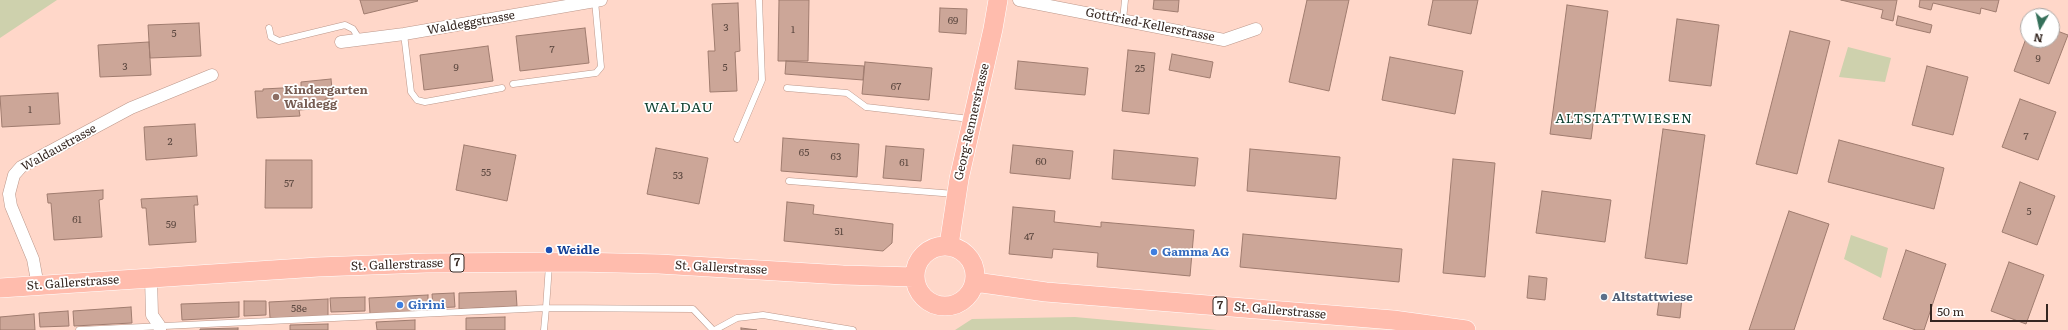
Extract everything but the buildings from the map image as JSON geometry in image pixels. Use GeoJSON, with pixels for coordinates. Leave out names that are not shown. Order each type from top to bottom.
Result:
{"type":"FeatureCollection","features":[{"type":"Feature","properties":{"kind":"main road","name":"Georg-Rennerstrasse"},"geometry":{"type":"LineString","coordinates":[[949,245],[956,195],[971,119],[993,29],[998,0]]}},
{"type":"Feature","properties":{"kind":"main road"},"geometry":{"type":"LineString","coordinates":[[949,245],[960,250],[970,258],[975,270],[975,282],[963,301],[953,306],[942,307],[931,304],[922,297],[916,288],[914,277],[915,266],[920,257],[928,250],[938,246],[949,245]]}},
{"type":"Feature","properties":{"kind":"main road","name":"St. Gallerstrasse"},"geometry":{"type":"LineString","coordinates":[[0,288],[400,264],[549,262],[659,264],[893,278],[914,277]]}},
{"type":"Feature","properties":{"kind":"main road","name":"St. Gallerstrasse"},"geometry":{"type":"LineString","coordinates":[[975,282],[1046,292],[1393,320],[1466,330]]}},
{"type":"Feature","properties":{"kind":"street","name":"Gottfried-Kellerstrasse"},"geometry":{"type":"LineString","coordinates":[[1019,0],[1224,40],[1256,29]]}},
{"type":"Feature","properties":{"kind":"street","name":"Waldeggstrasse"},"geometry":{"type":"LineString","coordinates":[[341,42],[404,34],[598,1]]}},
{"type":"Feature","properties":{"kind":"street","name":"Waldaustrasse"},"geometry":{"type":"LineString","coordinates":[[38,286],[33,259],[11,206],[9,194],[14,175],[21,167],[131,108],[212,75]]}},
{"type":"Feature","properties":{"kind":"street"},"geometry":{"type":"LineString","coordinates":[[151,278],[152,314],[159,327]]}},
{"type":"Feature","properties":{"kind":"lane"},"geometry":{"type":"LineString","coordinates":[[737,139],[762,80],[759,0]]}},
{"type":"Feature","properties":{"kind":"lane"},"geometry":{"type":"LineString","coordinates":[[1123,20],[1125,0]]}},
{"type":"Feature","properties":{"kind":"lane"},"geometry":{"type":"LineString","coordinates":[[514,84],[596,73],[601,67],[598,1]]}},
{"type":"Feature","properties":{"kind":"lane"},"geometry":{"type":"LineString","coordinates":[[269,28],[271,37],[279,41],[345,25],[353,29],[360,40]]}},
{"type":"Feature","properties":{"kind":"lane"},"geometry":{"type":"LineString","coordinates":[[404,34],[411,92],[417,100],[425,102],[502,88]]}},
{"type":"Feature","properties":{"kind":"lane"},"geometry":{"type":"LineString","coordinates":[[787,88],[847,93],[866,107],[971,119]]}},
{"type":"Feature","properties":{"kind":"lane"},"geometry":{"type":"LineString","coordinates":[[789,181],[956,195]]}},
{"type":"Feature","properties":{"kind":"lane"},"geometry":{"type":"LineString","coordinates":[[544,330],[549,262]]}},
{"type":"Feature","properties":{"kind":"lane"},"geometry":{"type":"LineString","coordinates":[[79,330],[546,308],[693,309],[714,330],[737,318],[763,315],[853,330]]}},
{"type":"Feature","properties":{"kind":"green space"},"geometry":{"type":"Polygon","coordinates":[[[0,0],[57,0],[0,38],[0,0]]]}},
{"type":"Feature","properties":{"kind":"green space"},"geometry":{"type":"Polygon","coordinates":[[[1848,47],[1891,58],[1885,82],[1839,77],[1848,47]]]}},
{"type":"Feature","properties":{"kind":"green space"},"geometry":{"type":"Polygon","coordinates":[[[1851,235],[1888,248],[1881,278],[1844,259],[1851,235]]]}},
{"type":"Feature","properties":{"kind":"green space"},"geometry":{"type":"Polygon","coordinates":[[[1075,317],[1217,330],[955,330],[972,319],[1075,317]]]}},
{"type":"Feature","properties":{"kind":"place","name":"Kindergarten Waldegg"},"geometry":{"type":"Point","coordinates":[276,97]}},
{"type":"Feature","properties":{"kind":"place","name":"Weidle"},"geometry":{"type":"Point","coordinates":[549,250]}},
{"type":"Feature","properties":{"kind":"place","name":"Gamma AG"},"geometry":{"type":"Point","coordinates":[1154,252]}},
{"type":"Feature","properties":{"kind":"place","name":"Altstattwiese"},"geometry":{"type":"Point","coordinates":[1604,297]}},
{"type":"Feature","properties":{"kind":"place","name":"Girini"},"geometry":{"type":"Point","coordinates":[400,305]}},
{"type":"Feature","properties":{"kind":"district","name":"WALDAU"},"geometry":{"type":"Point","coordinates":[679,108]}},
{"type":"Feature","properties":{"kind":"district","name":"ALTSTATTWIESEN"},"geometry":{"type":"Point","coordinates":[1624,119]}}]}
